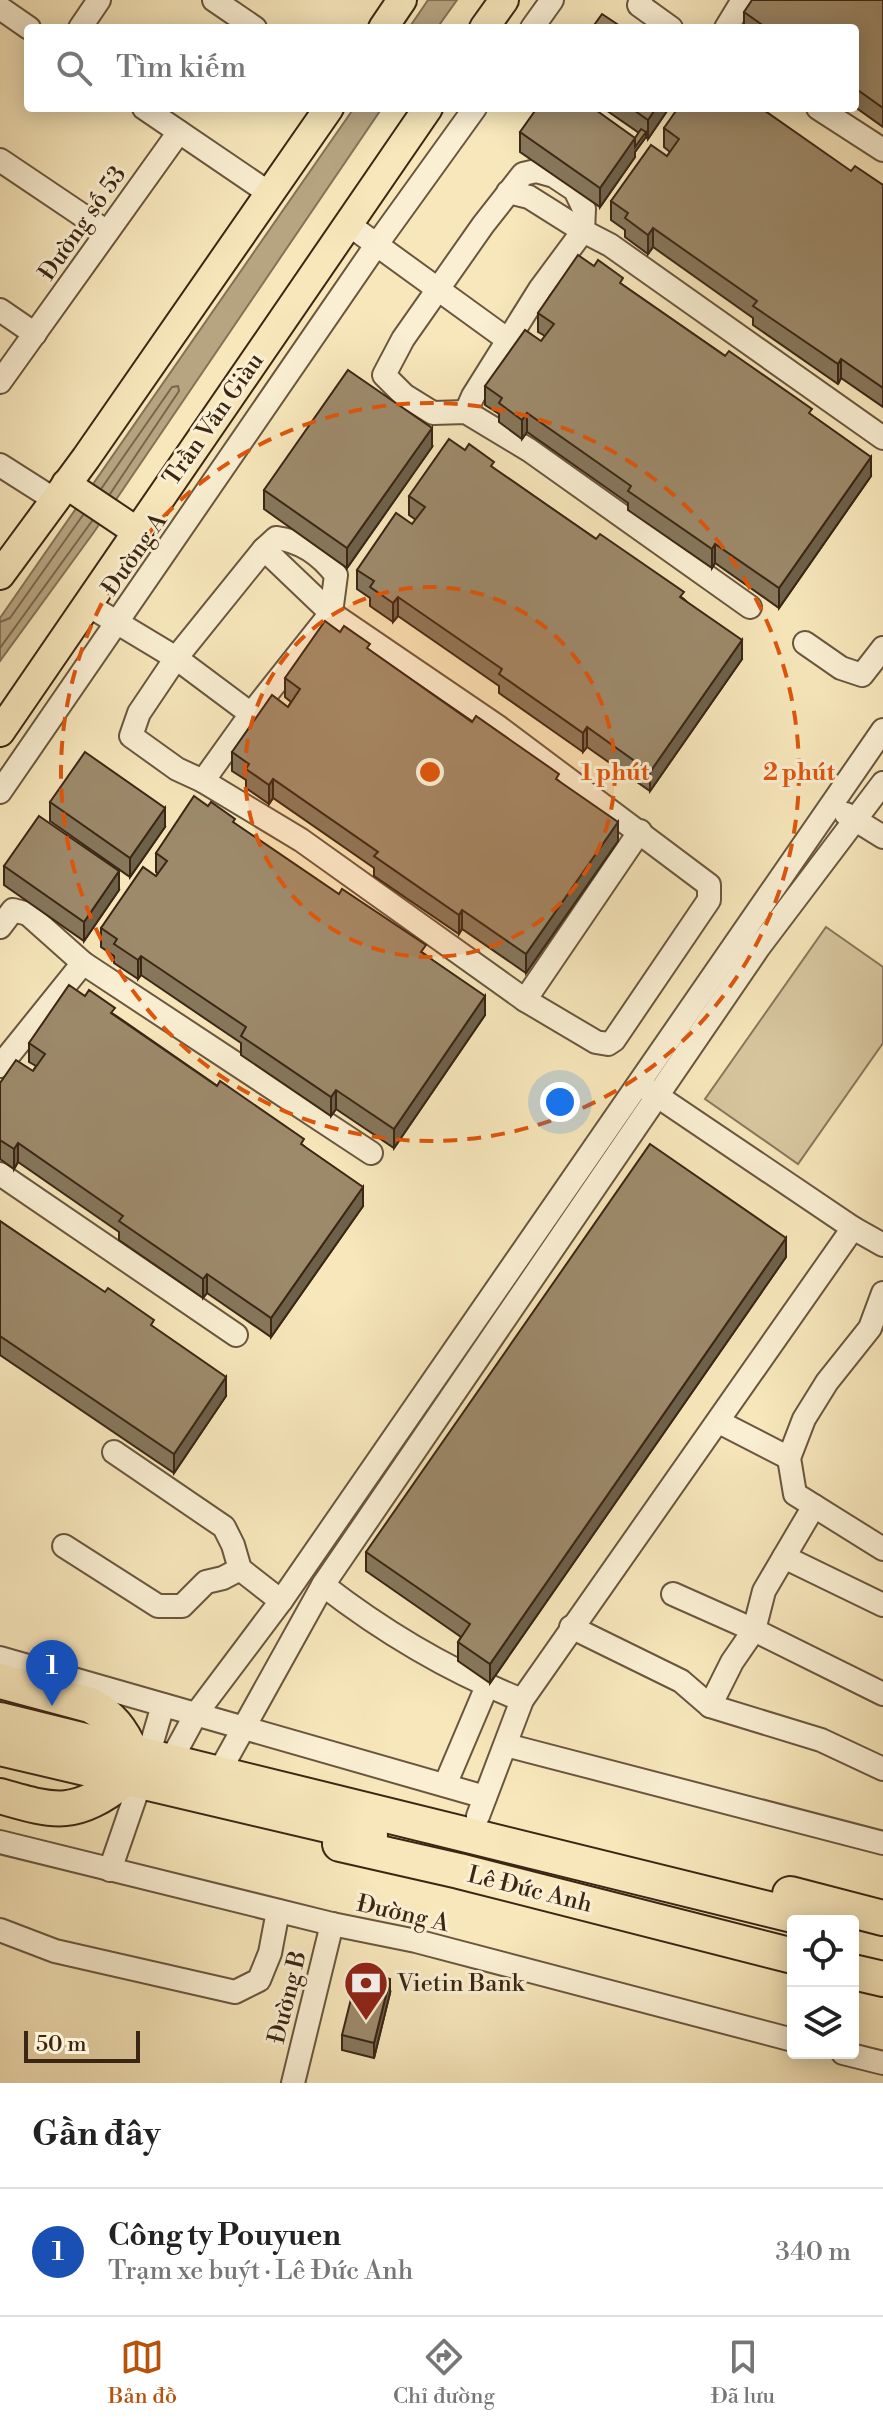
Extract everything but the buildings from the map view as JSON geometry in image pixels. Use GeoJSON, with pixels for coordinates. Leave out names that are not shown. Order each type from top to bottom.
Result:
{"type":"FeatureCollection","features":[{"type":"Feature","properties":{"kind":"highway"},"geometry":{"type":"LineString","coordinates":[[0,1681],[101,1711],[122,1732],[129,1764],[82,1806],[61,1810],[0,1796]]}},
{"type":"Feature","properties":{"kind":"highway","name":"Lê Đức Anh"},"geometry":{"type":"LineString","coordinates":[[0,1703],[70,1721],[84,1728],[129,1764]]}},
{"type":"Feature","properties":{"kind":"highway","name":"Lê Đức Anh"},"geometry":{"type":"LineString","coordinates":[[0,1720],[273,1814],[495,1862],[787,1935]]}},
{"type":"Feature","properties":{"kind":"highway","name":"Lê Đức Anh"},"geometry":{"type":"LineString","coordinates":[[0,1748],[218,1774],[793,1915]]}},
{"type":"Feature","properties":{"kind":"highway","name":"Lê Đức Anh"},"geometry":{"type":"LineString","coordinates":[[0,1767],[51,1780],[129,1764]]}},
{"type":"Feature","properties":{"kind":"highway"},"geometry":{"type":"LineString","coordinates":[[482,1806],[503,1843]]}},
{"type":"Feature","properties":{"kind":"highway","name":"Lê Đức Anh"},"geometry":{"type":"LineString","coordinates":[[425,1825],[482,1806],[883,1918]]}},
{"type":"Feature","properties":{"kind":"highway","name":"Lê Đức Anh"},"geometry":{"type":"LineString","coordinates":[[273,1814],[290,1831],[301,1835],[459,1871],[787,1954]]}},
{"type":"Feature","properties":{"kind":"highway"},"geometry":{"type":"LineString","coordinates":[[859,1932],[883,1938]]}},
{"type":"Feature","properties":{"kind":"highway"},"geometry":{"type":"LineString","coordinates":[[859,1954],[883,1960]]}},
{"type":"Feature","properties":{"kind":"highway"},"geometry":{"type":"LineString","coordinates":[[859,1973],[883,1979]]}},
{"type":"Feature","properties":{"kind":"main road"},"geometry":{"type":"LineString","coordinates":[[386,24],[402,0]]}},
{"type":"Feature","properties":{"kind":"main road"},"geometry":{"type":"LineString","coordinates":[[487,24],[504,0]]}},
{"type":"Feature","properties":{"kind":"main road"},"geometry":{"type":"LineString","coordinates":[[0,575],[326,112]]}},
{"type":"Feature","properties":{"kind":"main road","name":"Trần Văn Giàu"},"geometry":{"type":"LineString","coordinates":[[0,732],[425,112]]}},
{"type":"Feature","properties":{"kind":"main road"},"geometry":{"type":"LineString","coordinates":[[60,492],[136,531]]}},
{"type":"Feature","properties":{"kind":"street"},"geometry":{"type":"LineString","coordinates":[[83,24],[99,0]]}},
{"type":"Feature","properties":{"kind":"street"},"geometry":{"type":"LineString","coordinates":[[214,0],[246,14]]}},
{"type":"Feature","properties":{"kind":"street"},"geometry":{"type":"LineString","coordinates":[[535,24],[552,0]]}},
{"type":"Feature","properties":{"kind":"street"},"geometry":{"type":"LineString","coordinates":[[641,0],[639,5],[665,24]]}},
{"type":"Feature","properties":{"kind":"street"},"geometry":{"type":"LineString","coordinates":[[728,24],[743,0]]}},
{"type":"Feature","properties":{"kind":"street"},"geometry":{"type":"LineString","coordinates":[[0,8],[24,25]]}},
{"type":"Feature","properties":{"kind":"street"},"geometry":{"type":"LineString","coordinates":[[150,112],[269,193]]}},
{"type":"Feature","properties":{"kind":"street","name":"Đường A"},"geometry":{"type":"LineString","coordinates":[[0,792],[377,244],[472,112]]}},
{"type":"Feature","properties":{"kind":"street"},"geometry":{"type":"LineString","coordinates":[[824,112],[883,150]]}},
{"type":"Feature","properties":{"kind":"street","name":"Đường số 53"},"geometry":{"type":"LineString","coordinates":[[0,382],[179,132]]}},
{"type":"Feature","properties":{"kind":"street"},"geometry":{"type":"LineString","coordinates":[[0,160],[107,232]]}},
{"type":"Feature","properties":{"kind":"street"},"geometry":{"type":"LineString","coordinates":[[466,412],[540,289],[583,231],[584,209],[575,190],[554,176],[536,171],[523,174],[403,339],[384,375],[404,395],[433,413],[466,412],[529,450],[750,607]]}},
{"type":"Feature","properties":{"kind":"street"},"geometry":{"type":"LineString","coordinates":[[508,192],[529,197],[610,245],[883,438]]}},
{"type":"Feature","properties":{"kind":"street"},"geometry":{"type":"LineString","coordinates":[[348,224],[508,340]]}},
{"type":"Feature","properties":{"kind":"street"},"geometry":{"type":"LineString","coordinates":[[0,310],[35,334]]}},
{"type":"Feature","properties":{"kind":"street"},"geometry":{"type":"LineString","coordinates":[[0,465],[60,492]]}},
{"type":"Feature","properties":{"kind":"street"},"geometry":{"type":"LineString","coordinates":[[203,781],[251,714],[331,613],[336,575],[326,561],[307,547],[290,540],[276,538],[264,549],[176,658],[139,713],[131,736],[177,769],[203,781],[301,840],[525,1000],[588,1038],[608,1044],[614,1040],[709,900],[709,885],[702,878],[497,726],[331,613],[264,549]]}},
{"type":"Feature","properties":{"kind":"street"},"geometry":{"type":"LineString","coordinates":[[88,605],[176,658],[251,714]]}},
{"type":"Feature","properties":{"kind":"street"},"geometry":{"type":"LineString","coordinates":[[805,643],[841,668],[862,675],[883,648]]}},
{"type":"Feature","properties":{"kind":"street"},"geometry":{"type":"LineString","coordinates":[[218,1774],[323,1585],[519,1298],[648,1089],[831,805],[883,730]]}},
{"type":"Feature","properties":{"kind":"street"},"geometry":{"type":"LineString","coordinates":[[129,1764],[196,1714],[281,1601],[500,1284],[883,783]]}},
{"type":"Feature","properties":{"kind":"street"},"geometry":{"type":"LineString","coordinates":[[831,805],[883,837]]}},
{"type":"Feature","properties":{"kind":"street"},"geometry":{"type":"LineString","coordinates":[[525,1000],[640,831]]}},
{"type":"Feature","properties":{"kind":"street"},"geometry":{"type":"LineString","coordinates":[[0,927],[13,910],[28,914],[83,963],[371,1153]]}},
{"type":"Feature","properties":{"kind":"street"},"geometry":{"type":"LineString","coordinates":[[0,1066],[83,963]]}},
{"type":"Feature","properties":{"kind":"street"},"geometry":{"type":"LineString","coordinates":[[648,1089],[853,1228],[883,1245]]}},
{"type":"Feature","properties":{"kind":"street"},"geometry":{"type":"LineString","coordinates":[[0,1174],[236,1335]]}},
{"type":"Feature","properties":{"kind":"street"},"geometry":{"type":"LineString","coordinates":[[0,1658],[445,1785],[482,1806],[522,1700],[853,1228]]}},
{"type":"Feature","properties":{"kind":"street"},"geometry":{"type":"LineString","coordinates":[[500,1284],[519,1298]]}},
{"type":"Feature","properties":{"kind":"street"},"geometry":{"type":"LineString","coordinates":[[883,1293],[870,1328],[827,1382],[804,1419],[789,1458],[795,1494],[883,1549]]}},
{"type":"Feature","properties":{"kind":"street"},"geometry":{"type":"LineString","coordinates":[[719,1422],[789,1458]]}},
{"type":"Feature","properties":{"kind":"street"},"geometry":{"type":"LineString","coordinates":[[114,1452],[224,1527],[240,1569],[281,1601]]}},
{"type":"Feature","properties":{"kind":"street"},"geometry":{"type":"LineString","coordinates":[[710,1706],[732,1662],[754,1630],[764,1591],[814,1506]]}},
{"type":"Feature","properties":{"kind":"street"},"geometry":{"type":"LineString","coordinates":[[64,1546],[158,1606],[182,1606],[206,1582],[240,1569]]}},
{"type":"Feature","properties":{"kind":"street"},"geometry":{"type":"LineString","coordinates":[[784,1557],[883,1605]]}},
{"type":"Feature","properties":{"kind":"street"},"geometry":{"type":"LineString","coordinates":[[323,1585],[376,1626],[487,1686],[522,1700]]}},
{"type":"Feature","properties":{"kind":"street"},"geometry":{"type":"LineString","coordinates":[[673,1594],[883,1694]]}},
{"type":"Feature","properties":{"kind":"street"},"geometry":{"type":"LineString","coordinates":[[571,1627],[681,1681],[710,1706],[821,1740],[883,1769]]}},
{"type":"Feature","properties":{"kind":"street"},"geometry":{"type":"LineString","coordinates":[[225,1675],[236,1671],[248,1673],[258,1680],[264,1690]]}},
{"type":"Feature","properties":{"kind":"street"},"geometry":{"type":"LineString","coordinates":[[445,1785],[487,1686]]}},
{"type":"Feature","properties":{"kind":"street"},"geometry":{"type":"LineString","coordinates":[[110,1870],[129,1764],[163,1705]]}},
{"type":"Feature","properties":{"kind":"street"},"geometry":{"type":"LineString","coordinates":[[506,1745],[883,1843]]}},
{"type":"Feature","properties":{"kind":"street","name":"Đường A"},"geometry":{"type":"LineString","coordinates":[[0,1842],[332,1924],[416,1941],[787,2038]]}},
{"type":"Feature","properties":{"kind":"street"},"geometry":{"type":"LineString","coordinates":[[0,1930],[55,1951],[235,1992],[259,1980],[270,1953],[278,1911]]}},
{"type":"Feature","properties":{"kind":"street","name":"Đường B"},"geometry":{"type":"LineString","coordinates":[[293,2083],[332,1924]]}},
{"type":"Feature","properties":{"kind":"street"},"geometry":{"type":"LineString","coordinates":[[859,2057],[883,2063]]}},
{"type":"Feature","properties":{"kind":"shaded area"},"geometry":{"type":"Polygon","coordinates":[[[826,927],[883,967],[883,1043],[798,1164],[705,1099],[826,927]]]}},
{"type":"Feature","properties":{"kind":"water"},"geometry":{"type":"Polygon","coordinates":[[[428,0],[457,0],[440,24],[412,24],[428,0]]]}},
{"type":"Feature","properties":{"kind":"water"},"geometry":{"type":"Polygon","coordinates":[[[351,112],[379,112],[94,532],[0,661],[0,618],[351,112]]]}},
{"type":"Feature","properties":{"kind":"place","name":"Công ty Pouyuen"},"geometry":{"type":"Point","coordinates":[52,1706]}},
{"type":"Feature","properties":{"kind":"place","name":"Vietin Bank"},"geometry":{"type":"Point","coordinates":[366,2022]}}]}
